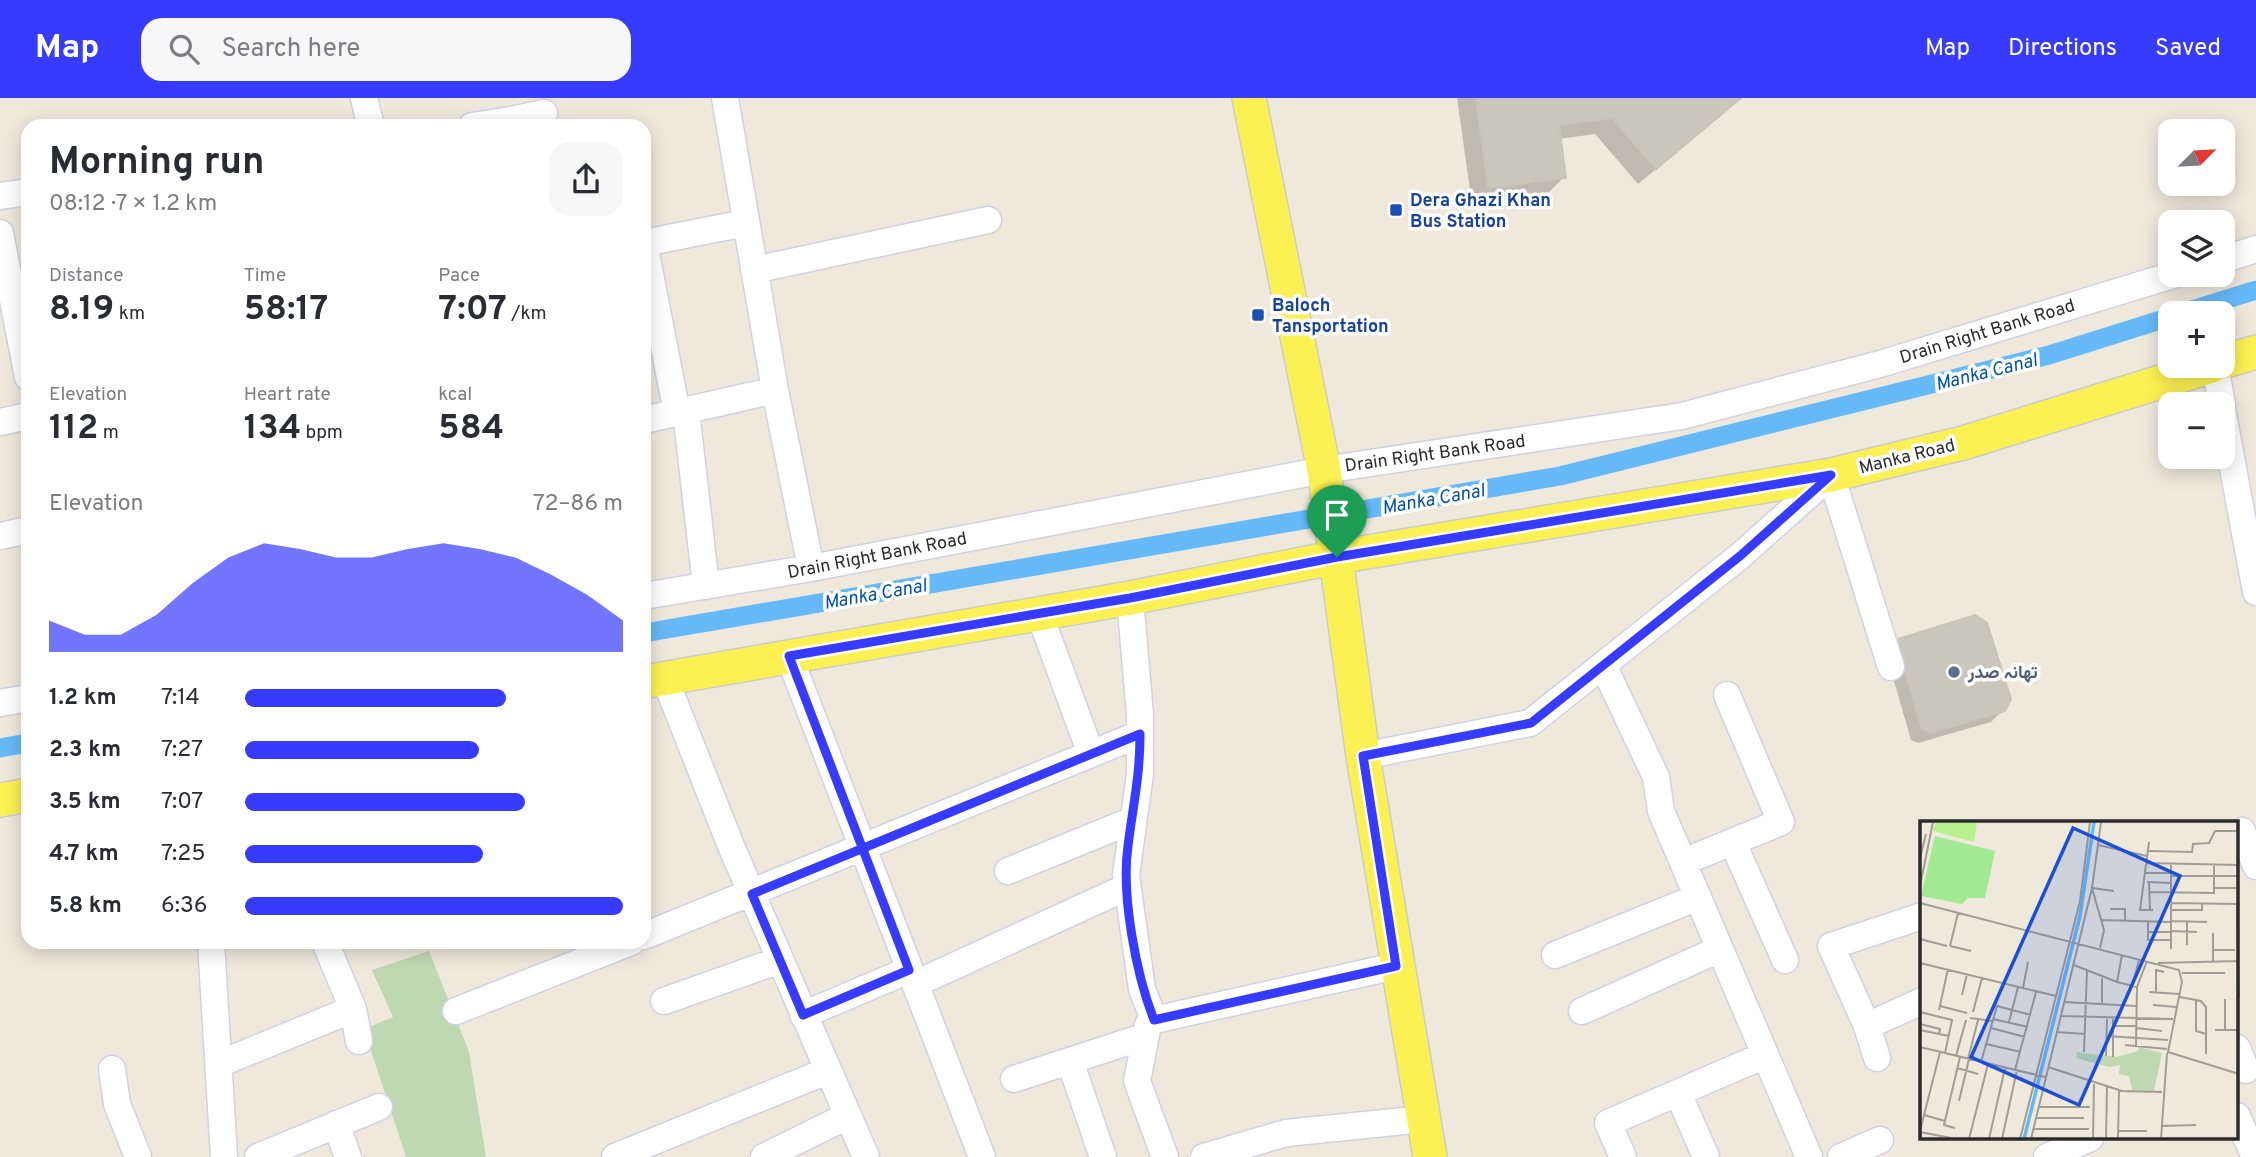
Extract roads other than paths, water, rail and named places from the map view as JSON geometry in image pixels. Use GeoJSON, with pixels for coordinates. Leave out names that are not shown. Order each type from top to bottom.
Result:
{"type":"FeatureCollection","features":[{"type":"Feature","properties":{"kind":"main road"},"geometry":{"type":"LineString","coordinates":[[1250,98],[1331,513],[1363,756],[1430,1157]]}},
{"type":"Feature","properties":{"kind":"main road"},"geometry":{"type":"LineString","coordinates":[[2235,358],[2256,352]]}},
{"type":"Feature","properties":{"kind":"main road","name":"Manka Road"},"geometry":{"type":"LineString","coordinates":[[655,681],[1130,598],[1331,513],[1831,475],[1963,443],[2174,378]]}},
{"type":"Feature","properties":{"kind":"main road"},"geometry":{"type":"LineString","coordinates":[[0,800],[21,796]]}},
{"type":"Feature","properties":{"kind":"street"},"geometry":{"type":"LineString","coordinates":[[364,98],[369,119]]}},
{"type":"Feature","properties":{"kind":"street"},"geometry":{"type":"LineString","coordinates":[[725,98],[775,390],[811,568]]}},
{"type":"Feature","properties":{"kind":"street"},"geometry":{"type":"LineString","coordinates":[[524,119],[544,113]]}},
{"type":"Feature","properties":{"kind":"street"},"geometry":{"type":"LineString","coordinates":[[0,197],[21,193]]}},
{"type":"Feature","properties":{"kind":"street"},"geometry":{"type":"LineString","coordinates":[[754,270],[988,220]]}},
{"type":"Feature","properties":{"kind":"street"},"geometry":{"type":"LineString","coordinates":[[651,242],[745,223]]}},
{"type":"Feature","properties":{"kind":"street"},"geometry":{"type":"LineString","coordinates":[[1,249],[21,344]]}},
{"type":"Feature","properties":{"kind":"street"},"geometry":{"type":"LineString","coordinates":[[2235,256],[2256,250]]}},
{"type":"Feature","properties":{"kind":"street"},"geometry":{"type":"LineString","coordinates":[[651,275],[681,412],[706,586]]}},
{"type":"Feature","properties":{"kind":"street","name":"Drain Right Bank Road"},"geometry":{"type":"LineString","coordinates":[[651,595],[811,568],[1331,513],[1880,364],[2158,280]]}},
{"type":"Feature","properties":{"kind":"street"},"geometry":{"type":"LineString","coordinates":[[651,418],[775,390]]}},
{"type":"Feature","properties":{"kind":"street"},"geometry":{"type":"LineString","coordinates":[[0,422],[21,418]]}},
{"type":"Feature","properties":{"kind":"street"},"geometry":{"type":"LineString","coordinates":[[2233,469],[2256,592]]}},
{"type":"Feature","properties":{"kind":"street"},"geometry":{"type":"LineString","coordinates":[[1363,756],[1531,723],[1740,556],[1831,475],[1891,667]]}},
{"type":"Feature","properties":{"kind":"street"},"geometry":{"type":"LineString","coordinates":[[0,536],[21,532]]}},
{"type":"Feature","properties":{"kind":"street"},"geometry":{"type":"LineString","coordinates":[[1130,598],[1140,734],[1140,774],[1128,846],[1127,887],[1150,1028],[1137,1081],[1165,1157]]}},
{"type":"Feature","properties":{"kind":"street"},"geometry":{"type":"LineString","coordinates":[[1039,613],[1091,754]]}},
{"type":"Feature","properties":{"kind":"street"},"geometry":{"type":"LineString","coordinates":[[789,656],[982,1157]]}},
{"type":"Feature","properties":{"kind":"street"},"geometry":{"type":"LineString","coordinates":[[1603,665],[1656,777],[1661,811],[1809,1157]]}},
{"type":"Feature","properties":{"kind":"street"},"geometry":{"type":"LineString","coordinates":[[655,681],[752,894],[866,1157]]}},
{"type":"Feature","properties":{"kind":"street"},"geometry":{"type":"LineString","coordinates":[[1683,862],[1781,822],[1727,695]]}},
{"type":"Feature","properties":{"kind":"street"},"geometry":{"type":"LineString","coordinates":[[0,704],[21,700]]}},
{"type":"Feature","properties":{"kind":"street"},"geometry":{"type":"LineString","coordinates":[[651,933],[1140,734]]}},
{"type":"Feature","properties":{"kind":"street"},"geometry":{"type":"LineString","coordinates":[[1007,871],[1133,820]]}},
{"type":"Feature","properties":{"kind":"street"},"geometry":{"type":"LineString","coordinates":[[2245,830],[2256,866]]}},
{"type":"Feature","properties":{"kind":"street"},"geometry":{"type":"LineString","coordinates":[[1733,842],[1785,960]]}},
{"type":"Feature","properties":{"kind":"street"},"geometry":{"type":"LineString","coordinates":[[803,1015],[912,977],[1127,887]]}},
{"type":"Feature","properties":{"kind":"street"},"geometry":{"type":"LineString","coordinates":[[1555,955],[1698,897]]}},
{"type":"Feature","properties":{"kind":"street"},"geometry":{"type":"LineString","coordinates":[[1877,1058],[1867,1026],[1831,946],[1920,917]]}},
{"type":"Feature","properties":{"kind":"street"},"geometry":{"type":"LineString","coordinates":[[211,949],[224,1157]]}},
{"type":"Feature","properties":{"kind":"street"},"geometry":{"type":"LineString","coordinates":[[328,949],[353,1009],[359,1041]]}},
{"type":"Feature","properties":{"kind":"street"},"geometry":{"type":"LineString","coordinates":[[456,1011],[596,949]]}},
{"type":"Feature","properties":{"kind":"street"},"geometry":{"type":"LineString","coordinates":[[1582,1011],[1720,949]]}},
{"type":"Feature","properties":{"kind":"street"},"geometry":{"type":"LineString","coordinates":[[664,1001],[780,960]]}},
{"type":"Feature","properties":{"kind":"street"},"geometry":{"type":"LineString","coordinates":[[1014,1079],[1070,1061],[1150,1028],[1396,966]]}},
{"type":"Feature","properties":{"kind":"street"},"geometry":{"type":"LineString","coordinates":[[1867,1026],[1920,1002]]}},
{"type":"Feature","properties":{"kind":"street"},"geometry":{"type":"LineString","coordinates":[[219,1064],[353,1009]]}},
{"type":"Feature","properties":{"kind":"street"},"geometry":{"type":"LineString","coordinates":[[1623,1157],[1608,1123],[1765,1055]]}},
{"type":"Feature","properties":{"kind":"street"},"geometry":{"type":"LineString","coordinates":[[1070,1061],[1103,1157]]}},
{"type":"Feature","properties":{"kind":"street"},"geometry":{"type":"LineString","coordinates":[[112,1069],[117,1104],[133,1155]]}},
{"type":"Feature","properties":{"kind":"street"},"geometry":{"type":"LineString","coordinates":[[615,1157],[671,1147],[827,1071]]}},
{"type":"Feature","properties":{"kind":"street"},"geometry":{"type":"LineString","coordinates":[[1678,1093],[1706,1157]]}},
{"type":"Feature","properties":{"kind":"street"},"geometry":{"type":"LineString","coordinates":[[258,1157],[379,1107]]}},
{"type":"Feature","properties":{"kind":"street"},"geometry":{"type":"LineString","coordinates":[[769,1156],[847,1115]]}},
{"type":"Feature","properties":{"kind":"street"},"geometry":{"type":"LineString","coordinates":[[2238,1118],[2255,1157]]}},
{"type":"Feature","properties":{"kind":"street"},"geometry":{"type":"LineString","coordinates":[[1204,1157],[1286,1133],[1424,1119]]}},
{"type":"Feature","properties":{"kind":"street"},"geometry":{"type":"LineString","coordinates":[[336,1125],[348,1157]]}},
{"type":"Feature","properties":{"kind":"street"},"geometry":{"type":"LineString","coordinates":[[1841,1157],[1880,1140]]}},
{"type":"Feature","properties":{"kind":"street"},"geometry":{"type":"LineString","coordinates":[[2047,1157],[2089,1143]]}},
{"type":"Feature","properties":{"kind":"waterway","name":"Manka Canal"},"geometry":{"type":"LineString","coordinates":[[2221,301],[2256,290]]}},
{"type":"Feature","properties":{"kind":"waterway","name":"Manka Canal"},"geometry":{"type":"LineString","coordinates":[[651,632],[1560,476],[2049,355],[2158,321]]}},
{"type":"Feature","properties":{"kind":"waterway","name":"Manka Canal"},"geometry":{"type":"LineString","coordinates":[[0,748],[21,744]]}},
{"type":"Feature","properties":{"kind":"place","name":"Dera Ghazi Khan Bus Station"},"geometry":{"type":"Point","coordinates":[1396,210]}},
{"type":"Feature","properties":{"kind":"place","name":"Baloch Tansportation"},"geometry":{"type":"Point","coordinates":[1258,315]}},
{"type":"Feature","properties":{"kind":"place","name":"تھانہ صدر"},"geometry":{"type":"Point","coordinates":[1954,672]}}]}
